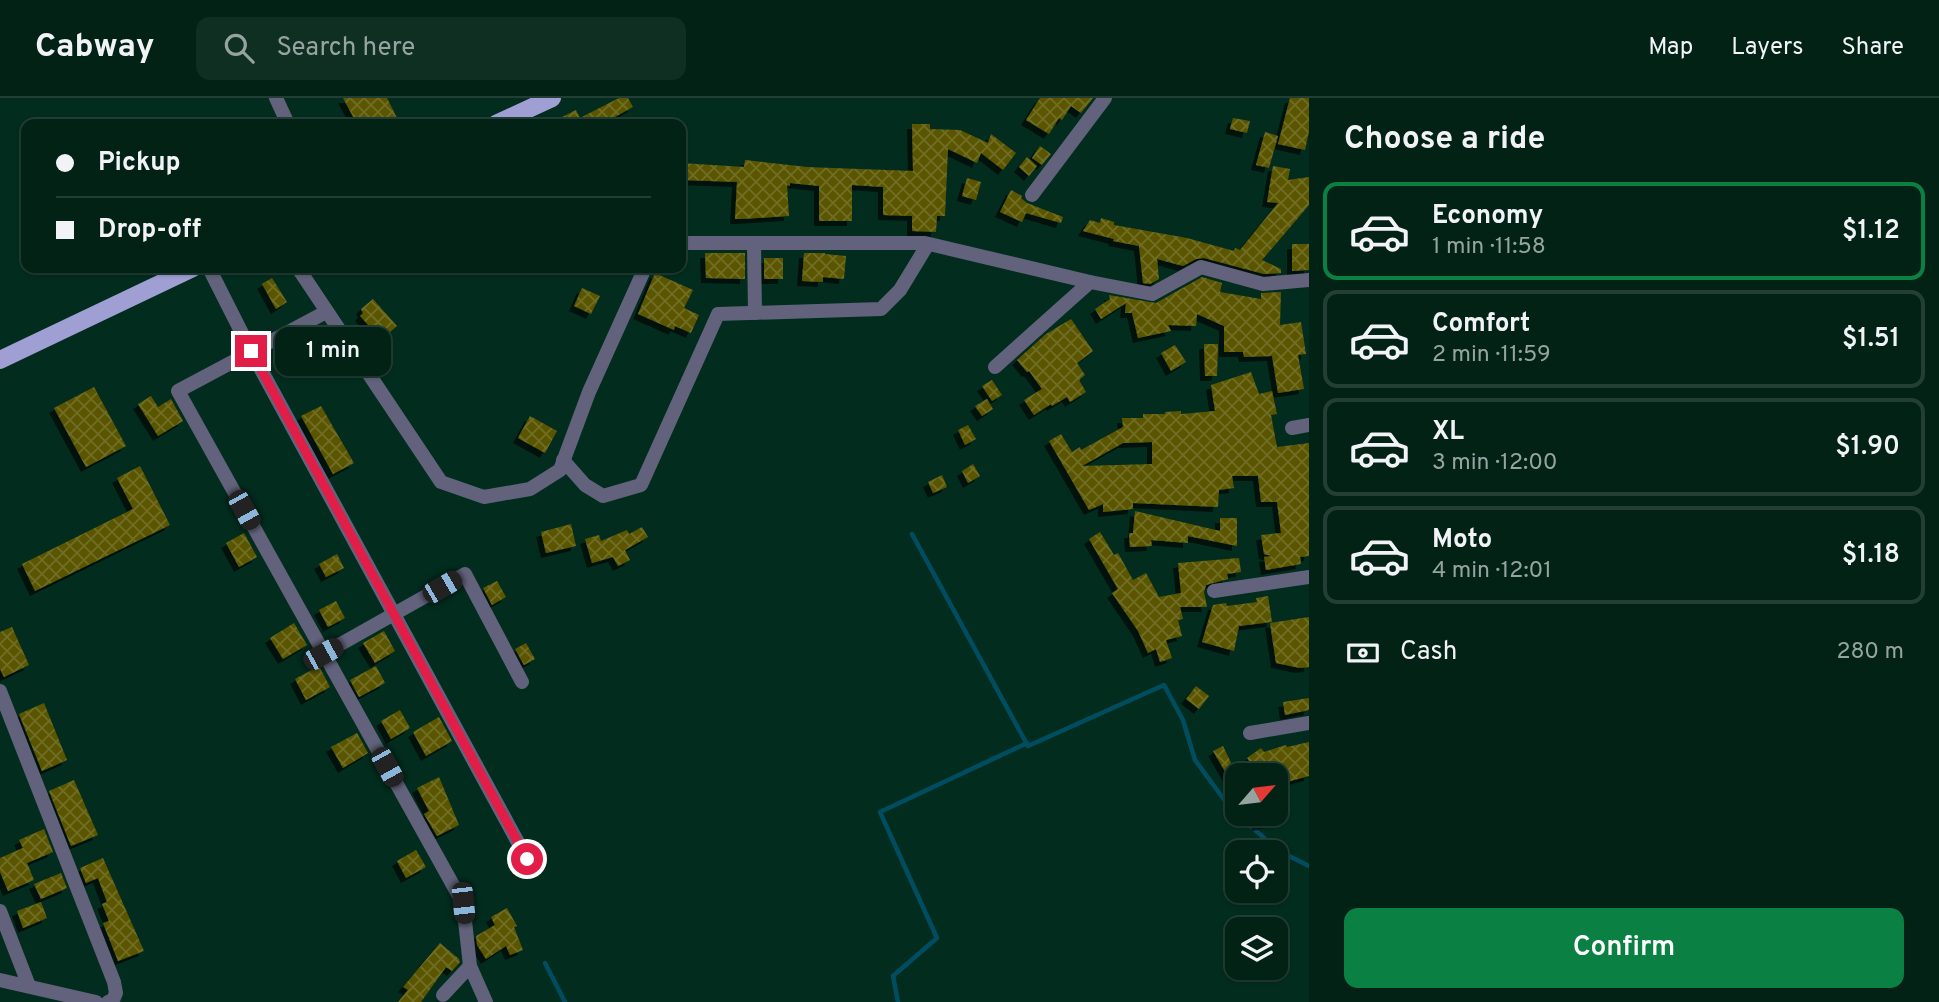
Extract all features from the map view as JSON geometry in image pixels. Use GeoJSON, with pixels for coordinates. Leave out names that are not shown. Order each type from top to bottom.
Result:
{"type":"FeatureCollection","features":[{"type":"Feature","properties":{"kind":"main road"},"geometry":{"type":"LineString","coordinates":[[507,119],[552,98]]}},
{"type":"Feature","properties":{"kind":"main road"},"geometry":{"type":"LineString","coordinates":[[0,360],[183,273]]}},
{"type":"Feature","properties":{"kind":"street"},"geometry":{"type":"LineString","coordinates":[[276,98],[286,119]]}},
{"type":"Feature","properties":{"kind":"street"},"geometry":{"type":"LineString","coordinates":[[1032,195],[1105,98]]}},
{"type":"Feature","properties":{"kind":"street"},"geometry":{"type":"LineString","coordinates":[[686,243],[928,244],[1152,295],[1201,267],[1263,284],[1309,279]]}},
{"type":"Feature","properties":{"kind":"street"},"geometry":{"type":"LineString","coordinates":[[754,243],[755,313]]}},
{"type":"Feature","properties":{"kind":"street"},"geometry":{"type":"LineString","coordinates":[[563,460],[585,485],[603,496],[640,485],[718,314],[881,309],[900,290],[928,244]]}},
{"type":"Feature","properties":{"kind":"street"},"geometry":{"type":"LineString","coordinates":[[212,273],[251,351],[527,859]]}},
{"type":"Feature","properties":{"kind":"street"},"geometry":{"type":"LineString","coordinates":[[301,273],[440,481],[484,496],[530,489],[560,470],[589,392],[643,273]]}},
{"type":"Feature","properties":{"kind":"street"},"geometry":{"type":"LineString","coordinates":[[995,367],[1090,282]]}},
{"type":"Feature","properties":{"kind":"street"},"geometry":{"type":"LineString","coordinates":[[326,312],[178,391],[463,903],[470,966],[486,1002]]}},
{"type":"Feature","properties":{"kind":"street"},"geometry":{"type":"LineString","coordinates":[[1292,428],[1309,425]]}},
{"type":"Feature","properties":{"kind":"street"},"geometry":{"type":"LineString","coordinates":[[323,654],[465,574],[523,682]]}},
{"type":"Feature","properties":{"kind":"street"},"geometry":{"type":"LineString","coordinates":[[1214,591],[1309,577]]}},
{"type":"Feature","properties":{"kind":"street"},"geometry":{"type":"LineString","coordinates":[[0,691],[114,982],[116,993],[113,1000],[108,1002]]}},
{"type":"Feature","properties":{"kind":"street"},"geometry":{"type":"LineString","coordinates":[[1250,733],[1309,723]]}},
{"type":"Feature","properties":{"kind":"street"},"geometry":{"type":"LineString","coordinates":[[0,911],[29,986]]}},
{"type":"Feature","properties":{"kind":"street"},"geometry":{"type":"LineString","coordinates":[[443,995],[470,966]]}},
{"type":"Feature","properties":{"kind":"street"},"geometry":{"type":"LineString","coordinates":[[0,981],[96,1002]]}},
{"type":"Feature","properties":{"kind":"building"},"geometry":{"type":"Polygon","coordinates":[[[343,98],[387,98],[398,119],[354,119],[343,98]]]}},
{"type":"Feature","properties":{"kind":"building"},"geometry":{"type":"Polygon","coordinates":[[[619,98],[628,98],[633,107],[611,119],[558,119],[576,110],[580,118],[619,98]]]}},
{"type":"Feature","properties":{"kind":"building"},"geometry":{"type":"Polygon","coordinates":[[[1040,98],[1093,98],[1081,113],[1071,106],[1049,134],[1026,120],[1040,98]]]}},
{"type":"Feature","properties":{"kind":"building"},"geometry":{"type":"Polygon","coordinates":[[[1290,98],[1309,98],[1309,131],[1305,150],[1278,144],[1290,98]]]}},
{"type":"Feature","properties":{"kind":"building"},"geometry":{"type":"Polygon","coordinates":[[[1233,118],[1250,121],[1247,133],[1230,129],[1233,118]]]}},
{"type":"Feature","properties":{"kind":"building"},"geometry":{"type":"Polygon","coordinates":[[[912,124],[930,124],[930,129],[960,130],[988,143],[991,134],[1016,153],[1003,170],[981,153],[977,163],[948,149],[945,216],[937,216],[936,232],[912,231],[912,216],[883,215],[883,187],[852,185],[852,221],[819,221],[819,186],[790,183],[790,186],[787,185],[789,216],[735,219],[737,182],[686,180],[686,163],[744,167],[745,160],[807,167],[913,171],[912,124]]]}},
{"type":"Feature","properties":{"kind":"building"},"geometry":{"type":"Polygon","coordinates":[[[1265,132],[1278,136],[1269,168],[1256,165],[1265,132]]]}},
{"type":"Feature","properties":{"kind":"building"},"geometry":{"type":"Polygon","coordinates":[[[1040,146],[1051,154],[1042,165],[1032,158],[1040,146]]]}},
{"type":"Feature","properties":{"kind":"building"},"geometry":{"type":"Polygon","coordinates":[[[1027,157],[1037,166],[1029,176],[1019,167],[1027,157]]]}},
{"type":"Feature","properties":{"kind":"building"},"geometry":{"type":"Polygon","coordinates":[[[1273,166],[1290,169],[1288,180],[1309,177],[1309,205],[1262,260],[1281,269],[1281,273],[1264,274],[1204,258],[1183,266],[1157,259],[1159,279],[1150,284],[1143,283],[1139,246],[1083,231],[1090,220],[1100,223],[1101,218],[1114,222],[1114,225],[1187,238],[1234,251],[1235,248],[1240,250],[1278,203],[1267,202],[1273,166]]]}},
{"type":"Feature","properties":{"kind":"building"},"geometry":{"type":"Polygon","coordinates":[[[967,178],[981,182],[976,200],[962,196],[967,178]]]}},
{"type":"Feature","properties":{"kind":"building"},"geometry":{"type":"Polygon","coordinates":[[[1011,190],[1022,196],[1027,203],[1063,217],[1061,223],[1026,213],[1022,222],[1000,212],[1011,190]]]}},
{"type":"Feature","properties":{"kind":"building"},"geometry":{"type":"Polygon","coordinates":[[[1292,244],[1309,244],[1309,270],[1292,271],[1292,244]]]}},
{"type":"Feature","properties":{"kind":"building"},"geometry":{"type":"Polygon","coordinates":[[[705,253],[745,253],[745,279],[706,278],[705,253]]]}},
{"type":"Feature","properties":{"kind":"building"},"geometry":{"type":"Polygon","coordinates":[[[804,253],[846,256],[844,279],[823,277],[823,282],[802,281],[804,253]]]}},
{"type":"Feature","properties":{"kind":"building"},"geometry":{"type":"Polygon","coordinates":[[[764,258],[783,258],[783,279],[764,279],[764,258]]]}},
{"type":"Feature","properties":{"kind":"building"},"geometry":{"type":"Polygon","coordinates":[[[655,273],[693,290],[684,308],[699,315],[691,333],[675,326],[674,330],[638,314],[655,273]]]}},
{"type":"Feature","properties":{"kind":"building"},"geometry":{"type":"Polygon","coordinates":[[[1202,277],[1222,283],[1220,292],[1261,299],[1261,293],[1281,292],[1280,325],[1301,322],[1306,354],[1298,355],[1304,389],[1278,393],[1272,356],[1244,357],[1243,352],[1224,352],[1224,326],[1197,314],[1196,326],[1168,325],[1171,331],[1138,338],[1132,313],[1125,313],[1126,303],[1101,319],[1095,309],[1110,299],[1109,295],[1156,303],[1202,277]]]}},
{"type":"Feature","properties":{"kind":"building"},"geometry":{"type":"Polygon","coordinates":[[[272,278],[287,302],[276,309],[262,284],[272,278]]]}},
{"type":"Feature","properties":{"kind":"building"},"geometry":{"type":"Polygon","coordinates":[[[582,288],[600,296],[591,314],[574,306],[582,288]]]}},
{"type":"Feature","properties":{"kind":"building"},"geometry":{"type":"Polygon","coordinates":[[[373,299],[397,326],[367,352],[358,338],[372,329],[360,316],[363,313],[361,309],[373,299]]]}},
{"type":"Feature","properties":{"kind":"building"},"geometry":{"type":"Polygon","coordinates":[[[1071,319],[1093,351],[1077,363],[1085,375],[1079,380],[1086,392],[1070,402],[1067,397],[1052,406],[1051,404],[1034,415],[1024,400],[1042,389],[1017,360],[1046,334],[1071,319]]]}},
{"type":"Feature","properties":{"kind":"building"},"geometry":{"type":"Polygon","coordinates":[[[1204,344],[1218,344],[1217,376],[1205,376],[1204,344]]]}},
{"type":"Feature","properties":{"kind":"building"},"geometry":{"type":"Polygon","coordinates":[[[1175,345],[1186,362],[1171,371],[1161,353],[1175,345]]]}},
{"type":"Feature","properties":{"kind":"building"},"geometry":{"type":"Polygon","coordinates":[[[1251,372],[1259,394],[1272,391],[1277,414],[1271,415],[1277,447],[1309,443],[1309,556],[1300,557],[1301,564],[1266,570],[1264,557],[1272,556],[1264,554],[1261,535],[1281,533],[1277,502],[1261,502],[1258,476],[1232,476],[1234,488],[1219,490],[1218,507],[1133,503],[1133,509],[1103,512],[1103,504],[1089,510],[1049,441],[1061,434],[1072,452],[1080,447],[1081,450],[1123,427],[1122,418],[1143,418],[1143,414],[1165,412],[1181,411],[1181,414],[1215,411],[1211,385],[1251,372]],[[1152,442],[1123,443],[1082,466],[1152,464],[1152,442]]]}},
{"type":"Feature","properties":{"kind":"building"},"geometry":{"type":"Polygon","coordinates":[[[992,380],[1002,395],[992,401],[982,386],[992,380]]]}},
{"type":"Feature","properties":{"kind":"building"},"geometry":{"type":"Polygon","coordinates":[[[94,387],[126,446],[86,467],[54,408],[94,387]]]}},
{"type":"Feature","properties":{"kind":"building"},"geometry":{"type":"Polygon","coordinates":[[[151,396],[158,407],[171,399],[183,421],[158,436],[138,404],[151,396]]]}},
{"type":"Feature","properties":{"kind":"building"},"geometry":{"type":"Polygon","coordinates":[[[987,399],[993,409],[982,416],[975,406],[987,399]]]}},
{"type":"Feature","properties":{"kind":"building"},"geometry":{"type":"Polygon","coordinates":[[[321,406],[354,463],[333,474],[301,416],[321,406]]]}},
{"type":"Feature","properties":{"kind":"building"},"geometry":{"type":"Polygon","coordinates":[[[530,416],[557,431],[545,453],[518,438],[530,416]]]}},
{"type":"Feature","properties":{"kind":"building"},"geometry":{"type":"Polygon","coordinates":[[[968,425],[976,439],[965,445],[958,430],[968,425]]]}},
{"type":"Feature","properties":{"kind":"building"},"geometry":{"type":"Polygon","coordinates":[[[973,464],[980,476],[968,483],[962,471],[973,464]]]}},
{"type":"Feature","properties":{"kind":"building"},"geometry":{"type":"Polygon","coordinates":[[[140,466],[170,525],[35,591],[22,564],[133,509],[117,478],[140,466]]]}},
{"type":"Feature","properties":{"kind":"building"},"geometry":{"type":"Polygon","coordinates":[[[942,475],[947,487],[933,493],[928,482],[942,475]]]}},
{"type":"Feature","properties":{"kind":"building"},"geometry":{"type":"Polygon","coordinates":[[[1135,511],[1220,531],[1220,518],[1237,518],[1237,546],[1188,536],[1188,543],[1151,540],[1152,546],[1130,547],[1129,533],[1133,533],[1135,511]]]}},
{"type":"Feature","properties":{"kind":"building"},"geometry":{"type":"Polygon","coordinates":[[[571,524],[576,546],[546,553],[541,532],[571,524]]]}},
{"type":"Feature","properties":{"kind":"building"},"geometry":{"type":"Polygon","coordinates":[[[642,527],[648,537],[625,550],[630,560],[618,566],[613,557],[592,563],[585,539],[599,535],[601,541],[627,530],[629,534],[642,527]]]}},
{"type":"Feature","properties":{"kind":"building"},"geometry":{"type":"Polygon","coordinates":[[[1100,532],[1114,555],[1118,553],[1133,580],[1146,573],[1159,597],[1181,593],[1178,563],[1239,558],[1241,572],[1227,574],[1228,579],[1206,585],[1204,592],[1207,607],[1180,607],[1183,619],[1178,620],[1182,636],[1166,640],[1172,658],[1160,662],[1156,649],[1148,653],[1138,631],[1112,593],[1118,589],[1089,539],[1100,532]]]}},
{"type":"Feature","properties":{"kind":"building"},"geometry":{"type":"Polygon","coordinates":[[[244,533],[257,557],[239,567],[226,543],[244,533]]]}},
{"type":"Feature","properties":{"kind":"building"},"geometry":{"type":"Polygon","coordinates":[[[337,554],[344,568],[326,577],[319,564],[337,554]]]}},
{"type":"Feature","properties":{"kind":"building"},"geometry":{"type":"Polygon","coordinates":[[[497,581],[506,597],[492,605],[483,588],[497,581]]]}},
{"type":"Feature","properties":{"kind":"building"},"geometry":{"type":"Polygon","coordinates":[[[1268,596],[1272,622],[1239,626],[1234,651],[1202,642],[1213,605],[1257,602],[1256,598],[1268,596]]]}},
{"type":"Feature","properties":{"kind":"building"},"geometry":{"type":"Polygon","coordinates":[[[336,601],[345,618],[328,627],[319,610],[336,601]]]}},
{"type":"Feature","properties":{"kind":"building"},"geometry":{"type":"Polygon","coordinates":[[[1309,617],[1309,667],[1276,663],[1270,623],[1309,617]]]}},
{"type":"Feature","properties":{"kind":"building"},"geometry":{"type":"Polygon","coordinates":[[[294,623],[307,645],[283,659],[270,638],[294,623]]]}},
{"type":"Feature","properties":{"kind":"building"},"geometry":{"type":"Polygon","coordinates":[[[12,627],[29,665],[4,677],[0,669],[0,632],[12,627]]]}},
{"type":"Feature","properties":{"kind":"building"},"geometry":{"type":"Polygon","coordinates":[[[384,631],[395,651],[375,663],[363,643],[384,631]]]}},
{"type":"Feature","properties":{"kind":"building"},"geometry":{"type":"Polygon","coordinates":[[[526,643],[535,659],[524,665],[515,649],[526,643]]]}},
{"type":"Feature","properties":{"kind":"building"},"geometry":{"type":"Polygon","coordinates":[[[319,666],[330,687],[306,700],[295,679],[319,666]]]}},
{"type":"Feature","properties":{"kind":"building"},"geometry":{"type":"Polygon","coordinates":[[[376,666],[385,683],[359,697],[350,680],[376,666]]]}},
{"type":"Feature","properties":{"kind":"building"},"geometry":{"type":"Polygon","coordinates":[[[1196,686],[1209,696],[1199,709],[1186,699],[1196,686]]]}},
{"type":"Feature","properties":{"kind":"building"},"geometry":{"type":"Polygon","coordinates":[[[1309,698],[1309,710],[1285,715],[1283,702],[1309,698]]]}},
{"type":"Feature","properties":{"kind":"building"},"geometry":{"type":"Polygon","coordinates":[[[44,703],[67,760],[42,771],[19,714],[44,703]]]}},
{"type":"Feature","properties":{"kind":"building"},"geometry":{"type":"Polygon","coordinates":[[[400,710],[410,728],[391,739],[381,721],[400,710]]]}},
{"type":"Feature","properties":{"kind":"building"},"geometry":{"type":"Polygon","coordinates":[[[439,717],[452,741],[426,756],[413,732],[439,717]]]}},
{"type":"Feature","properties":{"kind":"building"},"geometry":{"type":"Polygon","coordinates":[[[357,733],[368,753],[343,768],[331,747],[357,733]]]}},
{"type":"Feature","properties":{"kind":"building"},"geometry":{"type":"Polygon","coordinates":[[[1309,742],[1309,776],[1288,782],[1288,763],[1251,763],[1247,758],[1261,748],[1264,752],[1286,745],[1287,747],[1309,742]]]}},
{"type":"Feature","properties":{"kind":"building"},"geometry":{"type":"Polygon","coordinates":[[[1223,746],[1231,763],[1225,763],[1225,771],[1213,751],[1223,746]]]}},
{"type":"Feature","properties":{"kind":"building"},"geometry":{"type":"Polygon","coordinates":[[[439,777],[459,825],[437,836],[424,814],[429,811],[417,788],[439,777]]]}},
{"type":"Feature","properties":{"kind":"building"},"geometry":{"type":"Polygon","coordinates":[[[74,780],[98,835],[71,846],[49,791],[74,780]]]}},
{"type":"Feature","properties":{"kind":"building"},"geometry":{"type":"Polygon","coordinates":[[[44,829],[53,852],[27,863],[34,880],[8,891],[0,872],[0,858],[23,848],[19,840],[44,829]]]}},
{"type":"Feature","properties":{"kind":"building"},"geometry":{"type":"Polygon","coordinates":[[[416,850],[426,867],[406,878],[397,861],[416,850]]]}},
{"type":"Feature","properties":{"kind":"building"},"geometry":{"type":"Polygon","coordinates":[[[103,858],[144,951],[118,961],[103,923],[109,921],[102,904],[107,902],[98,878],[86,883],[80,868],[103,858]]]}},
{"type":"Feature","properties":{"kind":"building"},"geometry":{"type":"Polygon","coordinates":[[[61,873],[67,888],[41,899],[34,884],[61,873]]]}},
{"type":"Feature","properties":{"kind":"building"},"geometry":{"type":"Polygon","coordinates":[[[41,902],[47,918],[23,928],[17,911],[41,902]]]}},
{"type":"Feature","properties":{"kind":"building"},"geometry":{"type":"Polygon","coordinates":[[[507,908],[517,926],[514,927],[523,950],[510,955],[506,946],[486,959],[477,945],[476,936],[495,925],[491,917],[507,908]]]}},
{"type":"Feature","properties":{"kind":"building"},"geometry":{"type":"Polygon","coordinates":[[[440,943],[460,962],[452,971],[446,967],[421,1002],[398,1002],[408,990],[403,987],[440,943]]]}},
{"type":"Feature","properties":{"kind":"waterway"},"geometry":{"type":"LineString","coordinates":[[912,534],[1028,746],[1164,685],[1183,720],[1195,760],[1231,809],[1279,851],[1309,866]]}},
{"type":"Feature","properties":{"kind":"waterway"},"geometry":{"type":"LineString","coordinates":[[898,1002],[893,976],[937,938],[880,812],[1027,743]]}},
{"type":"Feature","properties":{"kind":"waterway"},"geometry":{"type":"LineString","coordinates":[[545,963],[565,1002]]}},
{"type":"Feature","properties":{"kind":"route"},"geometry":{"type":"LineString","coordinates":[[251,351],[527,859]]}}]}
